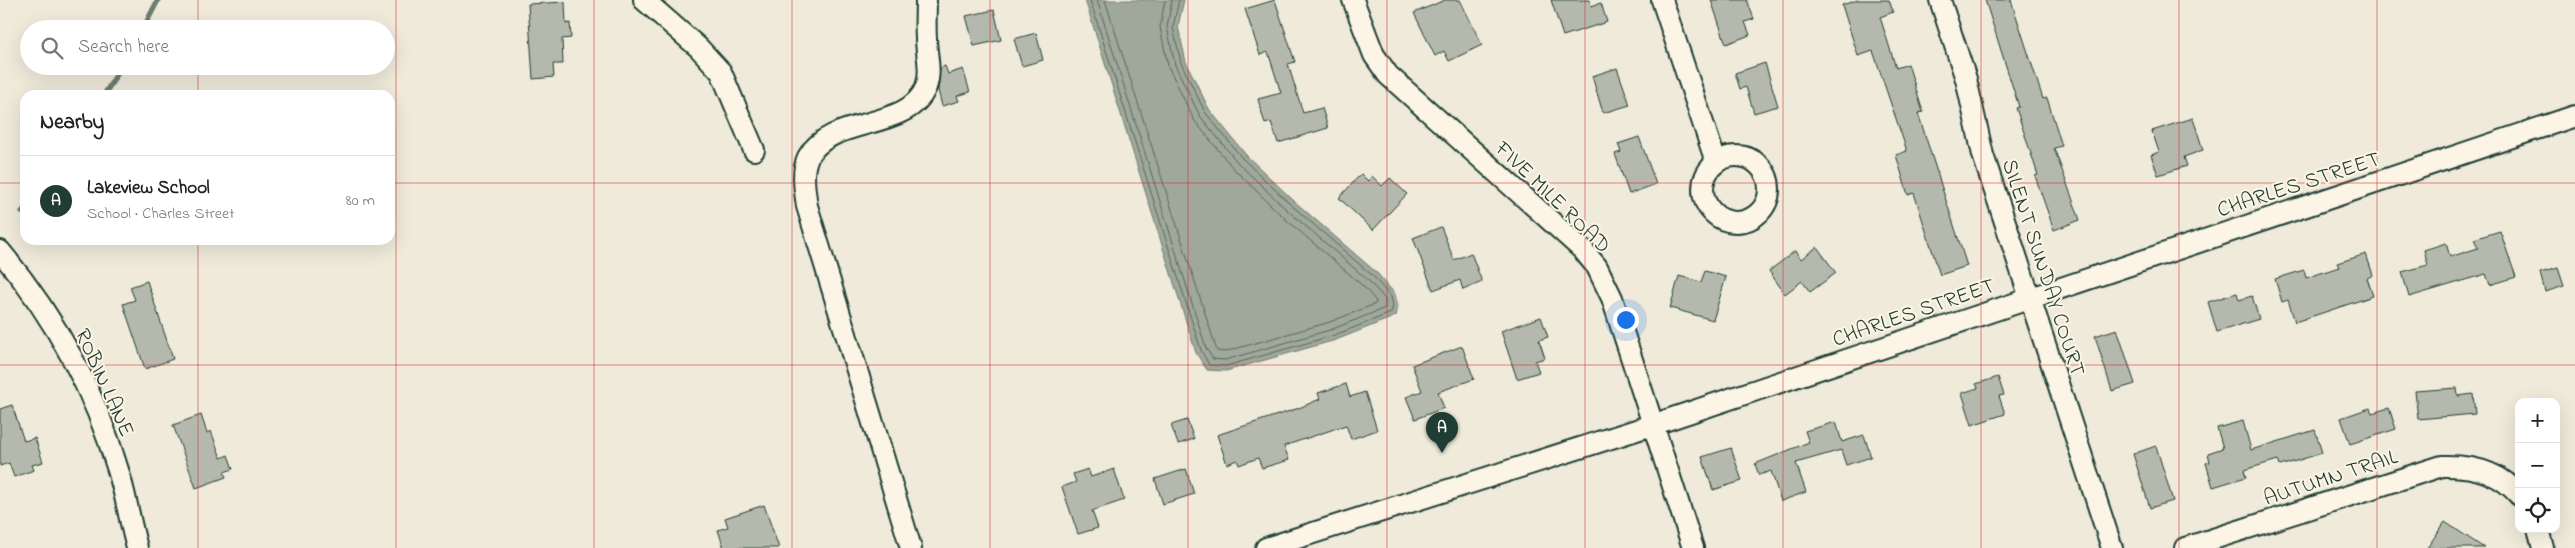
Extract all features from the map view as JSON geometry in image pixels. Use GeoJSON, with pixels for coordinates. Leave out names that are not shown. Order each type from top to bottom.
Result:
{"type":"FeatureCollection","features":[{"type":"Feature","properties":{"kind":"street"},"geometry":{"type":"LineString","coordinates":[[644,0],[699,48],[721,72],[754,150]]}},
{"type":"Feature","properties":{"kind":"street"},"geometry":{"type":"LineString","coordinates":[[910,548],[807,206],[804,179],[808,158],[820,142],[839,132],[899,114],[914,102],[926,88],[929,71],[926,39],[926,0]]}},
{"type":"Feature","properties":{"kind":"street","name":"FIVE MILE ROAD"},"geometry":{"type":"LineString","coordinates":[[1353,0],[1374,54],[1388,75],[1583,250],[1597,267],[1612,298],[1693,548]]}},
{"type":"Feature","properties":{"kind":"street"},"geometry":{"type":"LineString","coordinates":[[1662,0],[1716,162]]}},
{"type":"Feature","properties":{"kind":"street","name":"SILENT SUNDAY COURT"},"geometry":{"type":"LineString","coordinates":[[1940,0],[1966,79],[1983,155],[2112,548]]}},
{"type":"Feature","properties":{"kind":"street","name":"CHARLES STREET"},"geometry":{"type":"LineString","coordinates":[[1266,548],[1652,425],[2575,116]]}},
{"type":"Feature","properties":{"kind":"street","name":"ROBIN LANE"},"geometry":{"type":"LineString","coordinates":[[0,251],[36,298],[61,336],[82,376],[102,422],[119,472],[136,548]]}},
{"type":"Feature","properties":{"kind":"street","name":"AUTUMN TRAIL"},"geometry":{"type":"LineString","coordinates":[[2185,548],[2426,470],[2461,466],[2491,474],[2501,479],[2515,491]]}},
{"type":"Feature","properties":{"kind":"street"},"geometry":{"type":"LineString","coordinates":[[2539,533],[2543,548]]}},
{"type":"Feature","properties":{"kind":"water"},"geometry":{"type":"Polygon","coordinates":[[[1085,0],[1184,0],[1178,26],[1186,62],[1209,109],[1246,155],[1294,201],[1377,273],[1395,294],[1398,306],[1396,316],[1336,340],[1226,371],[1207,370],[1196,353],[1085,0]]]}},
{"type":"Feature","properties":{"kind":"building"},"geometry":{"type":"Polygon","coordinates":[[[1275,0],[1295,62],[1288,64],[1303,113],[1322,108],[1328,128],[1278,143],[1271,122],[1265,124],[1258,99],[1281,93],[1268,52],[1260,55],[1245,9],[1275,0]]]}},
{"type":"Feature","properties":{"kind":"building"},"geometry":{"type":"Polygon","coordinates":[[[1445,0],[1460,0],[1482,45],[1449,61],[1444,51],[1435,56],[1414,13],[1445,0]]]}},
{"type":"Feature","properties":{"kind":"building"},"geometry":{"type":"Polygon","coordinates":[[[1551,0],[1590,0],[1591,6],[1601,3],[1607,22],[1563,36],[1551,0]]]}},
{"type":"Feature","properties":{"kind":"building"},"geometry":{"type":"Polygon","coordinates":[[[1711,0],[1747,0],[1754,19],[1745,22],[1750,35],[1726,44],[1711,0]]]}},
{"type":"Feature","properties":{"kind":"building"},"geometry":{"type":"Polygon","coordinates":[[[1858,0],[1889,0],[1893,12],[1880,17],[1896,68],[1908,64],[1923,112],[1918,113],[1967,266],[1940,275],[1914,193],[1908,195],[1896,155],[1907,151],[1873,51],[1858,56],[1842,5],[1858,0]]]}},
{"type":"Feature","properties":{"kind":"building"},"geometry":{"type":"Polygon","coordinates":[[[1985,0],[2011,0],[2043,99],[2047,98],[2062,146],[2054,148],[2080,220],[2054,230],[2035,176],[2038,175],[2016,108],[2019,107],[1985,0]]]}},
{"type":"Feature","properties":{"kind":"building"},"geometry":{"type":"Polygon","coordinates":[[[565,2],[566,24],[570,23],[571,38],[562,39],[563,64],[553,64],[554,77],[533,79],[528,4],[565,2]]]}},
{"type":"Feature","properties":{"kind":"building"},"geometry":{"type":"Polygon","coordinates":[[[994,10],[1001,40],[974,46],[966,16],[994,10]]]}},
{"type":"Feature","properties":{"kind":"building"},"geometry":{"type":"Polygon","coordinates":[[[1036,33],[1043,60],[1022,66],[1014,39],[1036,33]]]}},
{"type":"Feature","properties":{"kind":"building"},"geometry":{"type":"Polygon","coordinates":[[[1765,63],[1778,106],[1754,113],[1746,87],[1740,89],[1735,73],[1765,63]]]}},
{"type":"Feature","properties":{"kind":"building"},"geometry":{"type":"Polygon","coordinates":[[[945,66],[948,74],[963,69],[970,92],[957,96],[959,101],[942,106],[938,90],[940,68],[945,66]]]}},
{"type":"Feature","properties":{"kind":"building"},"geometry":{"type":"Polygon","coordinates":[[[1617,68],[1630,105],[1603,113],[1592,76],[1617,68]]]}},
{"type":"Feature","properties":{"kind":"building"},"geometry":{"type":"Polygon","coordinates":[[[2193,118],[2203,150],[2184,157],[2187,166],[2158,175],[2151,155],[2159,152],[2152,131],[2193,118]]]}},
{"type":"Feature","properties":{"kind":"building"},"geometry":{"type":"Polygon","coordinates":[[[1639,137],[1656,184],[1629,194],[1615,154],[1621,152],[1618,144],[1639,137]]]}},
{"type":"Feature","properties":{"kind":"building"},"geometry":{"type":"Polygon","coordinates":[[[1361,174],[1368,181],[1372,176],[1382,186],[1390,178],[1407,194],[1373,230],[1339,198],[1361,174]]]}},
{"type":"Feature","properties":{"kind":"building"},"geometry":{"type":"Polygon","coordinates":[[[1441,227],[1454,260],[1471,253],[1482,282],[1463,290],[1460,280],[1433,290],[1413,238],[1441,227]]]}},
{"type":"Feature","properties":{"kind":"building"},"geometry":{"type":"Polygon","coordinates":[[[2500,231],[2516,277],[2490,285],[2486,274],[2409,297],[2402,272],[2428,265],[2424,250],[2446,243],[2450,257],[2478,248],[2474,239],[2500,231]]]}},
{"type":"Feature","properties":{"kind":"building"},"geometry":{"type":"Polygon","coordinates":[[[1817,247],[1836,273],[1810,292],[1802,281],[1785,294],[1769,271],[1795,251],[1801,259],[1817,247]]]}},
{"type":"Feature","properties":{"kind":"building"},"geometry":{"type":"Polygon","coordinates":[[[2366,254],[2373,275],[2367,278],[2373,296],[2295,322],[2288,300],[2282,302],[2275,279],[2304,270],[2306,278],[2339,267],[2337,263],[2366,254]]]}},
{"type":"Feature","properties":{"kind":"building"},"geometry":{"type":"Polygon","coordinates":[[[2558,268],[2564,286],[2545,292],[2540,273],[2558,268]]]}},
{"type":"Feature","properties":{"kind":"building"},"geometry":{"type":"Polygon","coordinates":[[[1705,271],[1726,277],[1713,320],[1670,308],[1679,276],[1701,282],[1705,271]]]}},
{"type":"Feature","properties":{"kind":"building"},"geometry":{"type":"Polygon","coordinates":[[[147,281],[173,359],[145,369],[123,304],[135,300],[130,287],[147,281]]]}},
{"type":"Feature","properties":{"kind":"building"},"geometry":{"type":"Polygon","coordinates":[[[2237,293],[2239,300],[2252,296],[2259,319],[2217,332],[2208,302],[2237,293]]]}},
{"type":"Feature","properties":{"kind":"building"},"geometry":{"type":"Polygon","coordinates":[[[1541,317],[1548,337],[1539,340],[1545,358],[1535,361],[1539,372],[1517,379],[1501,331],[1541,317]]]}},
{"type":"Feature","properties":{"kind":"building"},"geometry":{"type":"Polygon","coordinates":[[[2117,329],[2135,384],[2112,391],[2095,336],[2117,329]]]}},
{"type":"Feature","properties":{"kind":"building"},"geometry":{"type":"Polygon","coordinates":[[[1462,346],[1474,379],[1438,392],[1444,408],[1415,419],[1406,397],[1422,391],[1412,365],[1462,346]]]}},
{"type":"Feature","properties":{"kind":"building"},"geometry":{"type":"Polygon","coordinates":[[[1998,377],[2004,395],[1999,396],[2005,414],[1972,425],[1962,393],[1978,388],[1976,384],[1998,377]]]}},
{"type":"Feature","properties":{"kind":"building"},"geometry":{"type":"Polygon","coordinates":[[[1346,384],[1350,397],[1365,392],[1377,430],[1351,439],[1346,425],[1284,446],[1289,460],[1262,468],[1258,458],[1239,465],[1237,460],[1227,464],[1217,435],[1299,408],[1320,399],[1318,393],[1346,384]]]}},
{"type":"Feature","properties":{"kind":"building"},"geometry":{"type":"Polygon","coordinates":[[[2457,388],[2458,396],[2473,394],[2475,414],[2418,419],[2415,391],[2457,388]]]}},
{"type":"Feature","properties":{"kind":"building"},"geometry":{"type":"Polygon","coordinates":[[[12,405],[24,441],[35,438],[43,462],[32,465],[34,470],[14,477],[9,463],[0,466],[0,409],[12,405]]]}},
{"type":"Feature","properties":{"kind":"building"},"geometry":{"type":"Polygon","coordinates":[[[2370,408],[2372,413],[2389,408],[2396,429],[2350,444],[2341,418],[2370,408]]]}},
{"type":"Feature","properties":{"kind":"building"},"geometry":{"type":"Polygon","coordinates":[[[201,415],[207,433],[211,431],[221,458],[228,455],[233,469],[224,472],[226,477],[196,488],[173,425],[201,415]]]}},
{"type":"Feature","properties":{"kind":"building"},"geometry":{"type":"Polygon","coordinates":[[[1187,420],[1194,439],[1178,444],[1171,425],[1187,420]]]}},
{"type":"Feature","properties":{"kind":"building"},"geometry":{"type":"Polygon","coordinates":[[[2243,421],[2251,450],[2315,430],[2322,453],[2280,466],[2278,460],[2244,470],[2246,477],[2213,487],[2206,463],[2210,462],[2208,453],[2223,448],[2217,428],[2243,421]]]}},
{"type":"Feature","properties":{"kind":"building"},"geometry":{"type":"Polygon","coordinates":[[[1836,422],[1842,442],[1864,435],[1871,457],[1846,465],[1841,450],[1796,463],[1806,492],[1781,501],[1771,471],[1759,475],[1755,464],[1809,442],[1805,431],[1836,422]]]}},
{"type":"Feature","properties":{"kind":"building"},"geometry":{"type":"Polygon","coordinates":[[[2156,446],[2173,501],[2150,508],[2133,454],[2156,446]]]}},
{"type":"Feature","properties":{"kind":"building"},"geometry":{"type":"Polygon","coordinates":[[[1731,448],[1742,481],[1713,490],[1702,457],[1731,448]]]}},
{"type":"Feature","properties":{"kind":"building"},"geometry":{"type":"Polygon","coordinates":[[[1088,469],[1091,477],[1114,469],[1124,500],[1092,511],[1098,528],[1078,534],[1062,487],[1076,482],[1073,474],[1088,469]]]}},
{"type":"Feature","properties":{"kind":"building"},"geometry":{"type":"Polygon","coordinates":[[[1186,469],[1194,494],[1163,504],[1155,479],[1186,469]]]}},
{"type":"Feature","properties":{"kind":"building"},"geometry":{"type":"Polygon","coordinates":[[[764,505],[779,548],[724,548],[718,530],[728,527],[725,518],[764,505]]]}},
{"type":"Feature","properties":{"kind":"building"},"geometry":{"type":"Polygon","coordinates":[[[2445,522],[2484,548],[2427,548],[2445,522]]]}},
{"type":"Feature","properties":{"kind":"waterway"},"geometry":{"type":"LineString","coordinates":[[148,20],[158,0]]}},
{"type":"Feature","properties":{"kind":"waterway"},"geometry":{"type":"LineString","coordinates":[[107,90],[116,75]]}},
{"type":"Feature","properties":{"kind":"place","name":"Lakeview School"},"geometry":{"type":"Point","coordinates":[1442,453]}}]}
